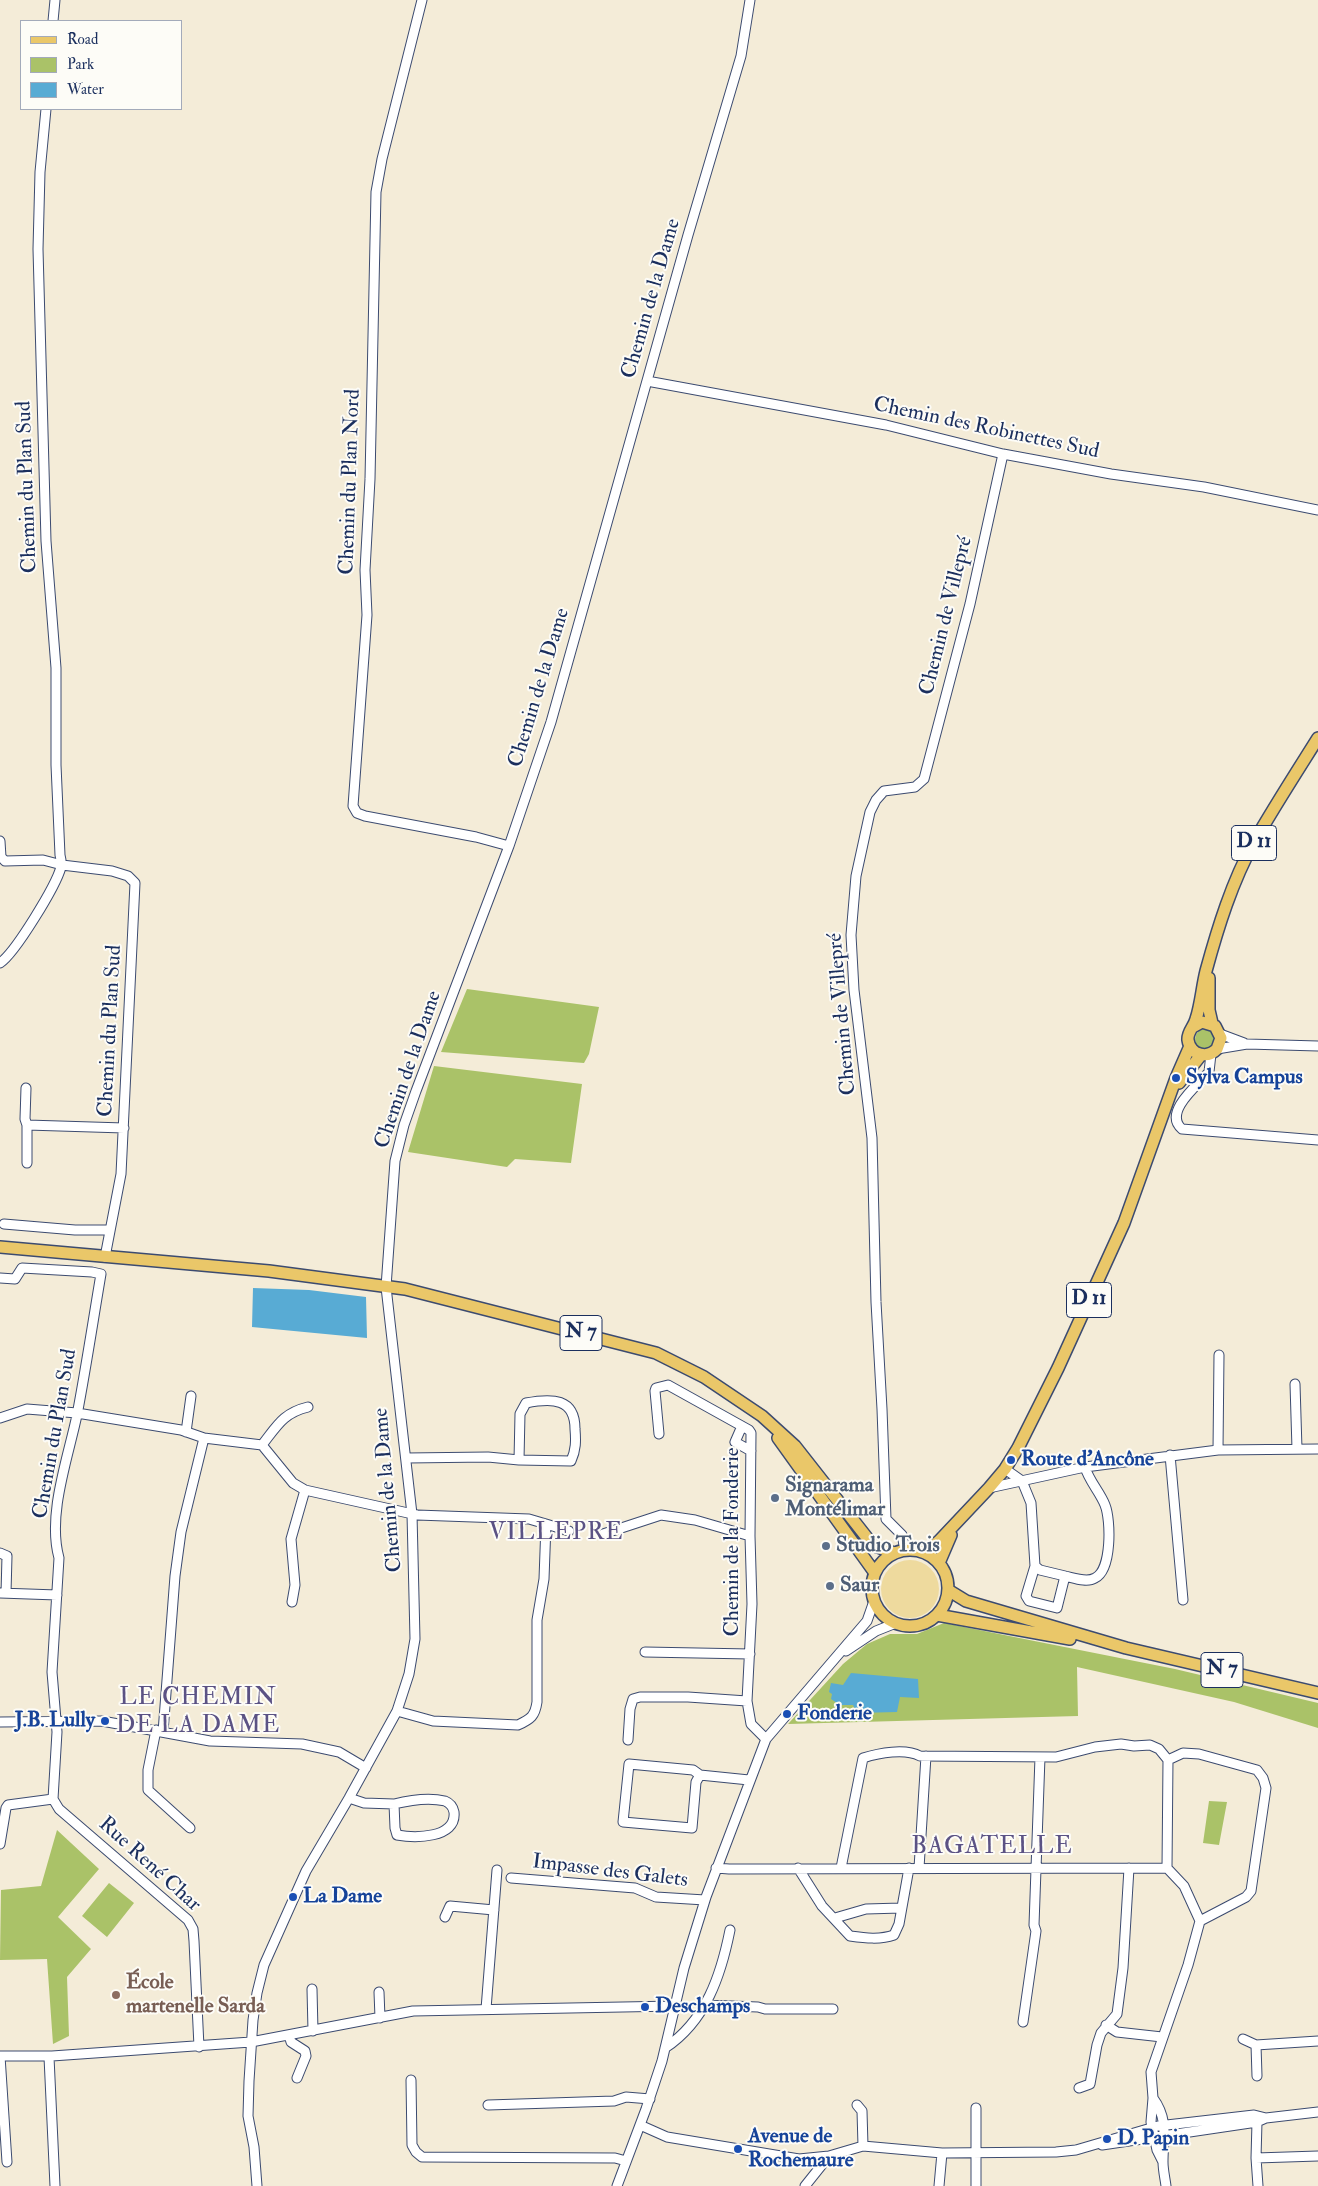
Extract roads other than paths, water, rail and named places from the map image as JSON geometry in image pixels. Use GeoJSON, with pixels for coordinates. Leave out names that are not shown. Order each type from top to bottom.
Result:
{"type":"FeatureCollection","features":[{"type":"Feature","properties":{"kind":"main road","name":"D 11"},"geometry":{"type":"LineString","coordinates":[[1193,1027],[1210,957],[1236,878],[1270,814],[1318,738]]}},
{"type":"Feature","properties":{"kind":"main road","name":"D 11"},"geometry":{"type":"LineString","coordinates":[[1210,957],[1209,1010],[1212,1023]]}},
{"type":"Feature","properties":{"kind":"main road"},"geometry":{"type":"LineString","coordinates":[[1202,1022],[1212,1023],[1220,1034],[1221,1042],[1210,1052],[1190,1046],[1189,1034],[1193,1027],[1202,1022]]}},
{"type":"Feature","properties":{"kind":"main road","name":"D 11"},"geometry":{"type":"LineString","coordinates":[[925,1553],[940,1541],[1005,1469],[1043,1398],[1124,1223],[1167,1101],[1190,1046]]}},
{"type":"Feature","properties":{"kind":"main road","name":"D 11"},"geometry":{"type":"LineString","coordinates":[[1167,1101],[1210,1052]]}},
{"type":"Feature","properties":{"kind":"main road","name":"N 7"},"geometry":{"type":"LineString","coordinates":[[0,1248],[269,1271],[386,1287],[440,1297],[656,1353],[704,1377],[762,1416],[795,1446],[868,1539],[876,1546],[900,1552]]}},
{"type":"Feature","properties":{"kind":"main road","name":"N 7"},"geometry":{"type":"LineString","coordinates":[[762,1416],[874,1573]]}},
{"type":"Feature","properties":{"kind":"main road","name":"D 11"},"geometry":{"type":"LineString","coordinates":[[939,1563],[946,1543],[989,1488]]}},
{"type":"Feature","properties":{"kind":"main road"},"geometry":{"type":"LineString","coordinates":[[900,1552],[925,1553],[939,1563],[947,1580],[948,1590],[942,1608],[937,1615],[918,1625],[896,1624],[883,1614],[874,1601],[872,1582],[874,1573],[879,1565],[900,1552]]}},
{"type":"Feature","properties":{"kind":"main road","name":"N 7"},"geometry":{"type":"LineString","coordinates":[[948,1590],[966,1601],[1126,1648],[1318,1693]]}},
{"type":"Feature","properties":{"kind":"main road","name":"N 7"},"geometry":{"type":"LineString","coordinates":[[937,1615],[1126,1648]]}},
{"type":"Feature","properties":{"kind":"street"},"geometry":{"type":"LineString","coordinates":[[53,20],[55,0]]}},
{"type":"Feature","properties":{"kind":"street","name":"Chemin du Plan Nord"},"geometry":{"type":"LineString","coordinates":[[422,0],[382,159],[376,192],[370,478],[365,570],[367,615],[352,806],[357,813],[365,816],[476,837],[509,846]]}},
{"type":"Feature","properties":{"kind":"street","name":"Chemin de la Dame"},"geometry":{"type":"LineString","coordinates":[[257,2186],[254,2147],[248,2116],[251,2042],[257,1993],[268,1956],[306,1871],[397,1711],[409,1674],[415,1639],[412,1514],[386,1287],[395,1161],[404,1125],[433,1043],[509,846],[551,722],[741,56],[750,0]]}},
{"type":"Feature","properties":{"kind":"street","name":"Chemin du Plan Sud"},"geometry":{"type":"LineString","coordinates":[[46,110],[40,172],[38,250],[46,532],[55,642],[56,774],[60,856],[62,865],[112,871],[128,876],[135,883],[121,1174],[105,1257]]}},
{"type":"Feature","properties":{"kind":"street","name":"Chemin des Robinettes Sud"},"geometry":{"type":"LineString","coordinates":[[647,381],[886,425],[1003,454],[1111,474],[1204,487],[1318,510]]}},
{"type":"Feature","properties":{"kind":"street","name":"Chemin de Villepré"},"geometry":{"type":"LineString","coordinates":[[900,1552],[902,1535],[886,1519],[876,1302],[872,1138],[854,990],[851,935],[855,886],[870,812],[876,800],[884,791],[915,787],[924,779],[970,604],[1003,454]]}},
{"type":"Feature","properties":{"kind":"street"},"geometry":{"type":"LineString","coordinates":[[0,841],[1,857],[5,862],[42,860],[62,865],[55,881],[8,958],[0,963]]}},
{"type":"Feature","properties":{"kind":"street"},"geometry":{"type":"LineString","coordinates":[[1220,1034],[1246,1044]]}},
{"type":"Feature","properties":{"kind":"street"},"geometry":{"type":"LineString","coordinates":[[1318,1046],[1246,1044],[1210,1052],[1209,1072],[1190,1091],[1181,1104],[1176,1119],[1182,1129],[1318,1140]]}},
{"type":"Feature","properties":{"kind":"street"},"geometry":{"type":"LineString","coordinates":[[26,1088],[25,1119],[27,1126],[28,1163]]}},
{"type":"Feature","properties":{"kind":"street"},"geometry":{"type":"LineString","coordinates":[[27,1126],[124,1128]]}},
{"type":"Feature","properties":{"kind":"street"},"geometry":{"type":"LineString","coordinates":[[4,1224],[75,1230],[110,1230]]}},
{"type":"Feature","properties":{"kind":"street","name":"Chemin du Plan Sud"},"geometry":{"type":"LineString","coordinates":[[0,1278],[15,1279],[22,1268],[101,1274],[77,1412],[57,1510],[58,1595],[52,1672],[56,1721]]}},
{"type":"Feature","properties":{"kind":"street"},"geometry":{"type":"LineString","coordinates":[[1218,1450],[1219,1355]]}},
{"type":"Feature","properties":{"kind":"street"},"geometry":{"type":"LineString","coordinates":[[1295,1384],[1297,1449]]}},
{"type":"Feature","properties":{"kind":"street","name":"Chemin de la Fonderie"},"geometry":{"type":"LineString","coordinates":[[659,1434],[655,1391],[656,1388],[662,1385],[668,1385],[742,1426],[751,1433],[750,1536],[752,1604],[747,1702],[750,1724],[766,1739]]}},
{"type":"Feature","properties":{"kind":"street"},"geometry":{"type":"LineString","coordinates":[[186,1432],[191,1396]]}},
{"type":"Feature","properties":{"kind":"street"},"geometry":{"type":"LineString","coordinates":[[406,1458],[488,1457],[518,1460],[571,1461],[576,1450],[575,1417],[570,1408],[562,1402],[539,1400],[526,1403],[520,1414],[518,1460]]}},
{"type":"Feature","properties":{"kind":"street"},"geometry":{"type":"LineString","coordinates":[[262,1445],[283,1418],[308,1407]]}},
{"type":"Feature","properties":{"kind":"street"},"geometry":{"type":"LineString","coordinates":[[0,1418],[27,1409],[77,1412],[186,1432],[204,1438],[262,1445],[293,1483],[305,1490],[412,1514],[529,1519],[569,1531]]}},
{"type":"Feature","properties":{"kind":"street"},"geometry":{"type":"LineString","coordinates":[[742,1426],[735,1442],[752,1451]]}},
{"type":"Feature","properties":{"kind":"street"},"geometry":{"type":"LineString","coordinates":[[190,1828],[148,1790],[148,1770],[160,1732],[181,1532],[204,1438]]}},
{"type":"Feature","properties":{"kind":"street"},"geometry":{"type":"LineString","coordinates":[[989,1488],[1085,1467],[1170,1455],[1218,1450],[1318,1449]]}},
{"type":"Feature","properties":{"kind":"street"},"geometry":{"type":"LineString","coordinates":[[1170,1455],[1183,1600]]}},
{"type":"Feature","properties":{"kind":"street"},"geometry":{"type":"LineString","coordinates":[[1035,1566],[1040,1570],[1087,1581],[1096,1578],[1104,1569],[1108,1554],[1107,1513],[1085,1467]]}},
{"type":"Feature","properties":{"kind":"street"},"geometry":{"type":"LineString","coordinates":[[1005,1469],[1022,1481],[1028,1493],[1033,1516],[1035,1566],[1026,1596],[1029,1601],[1058,1608],[1065,1576]]}},
{"type":"Feature","properties":{"kind":"street"},"geometry":{"type":"LineString","coordinates":[[292,1602],[295,1585],[291,1539],[305,1490]]}},
{"type":"Feature","properties":{"kind":"street"},"geometry":{"type":"LineString","coordinates":[[603,1534],[661,1515],[694,1520],[750,1536]]}},
{"type":"Feature","properties":{"kind":"street"},"geometry":{"type":"LineString","coordinates":[[397,1711],[433,1721],[518,1725],[529,1720],[535,1714],[537,1702],[537,1620],[544,1579],[546,1524]]}},
{"type":"Feature","properties":{"kind":"street"},"geometry":{"type":"LineString","coordinates":[[0,1553],[7,1556],[3,1593],[58,1595]]}},
{"type":"Feature","properties":{"kind":"street"},"geometry":{"type":"LineString","coordinates":[[617,2186],[650,2099],[665,2048],[684,1968],[705,1900],[766,1739],[867,1621],[874,1601]]}},
{"type":"Feature","properties":{"kind":"street"},"geometry":{"type":"LineString","coordinates":[[837,1657],[876,1631],[896,1624]]}},
{"type":"Feature","properties":{"kind":"street"},"geometry":{"type":"LineString","coordinates":[[645,1652],[750,1654]]}},
{"type":"Feature","properties":{"kind":"street"},"geometry":{"type":"LineString","coordinates":[[628,1740],[630,1709],[633,1699],[640,1697],[688,1697],[747,1702]]}},
{"type":"Feature","properties":{"kind":"street"},"geometry":{"type":"LineString","coordinates":[[0,1844],[8,1805],[53,1799],[56,1721]]}},
{"type":"Feature","properties":{"kind":"street"},"geometry":{"type":"LineString","coordinates":[[0,1722],[102,1721],[210,1741],[302,1744],[339,1752],[366,1768]]}},
{"type":"Feature","properties":{"kind":"street"},"geometry":{"type":"LineString","coordinates":[[841,1868],[863,1758],[906,1752],[926,1756],[1056,1756],[1095,1747],[1121,1744],[1134,1746],[1150,1745],[1159,1749],[1168,1760],[1167,1868],[1184,1886],[1200,1921],[1188,1965],[1151,2072],[1153,2098],[1151,2106],[1159,2131],[1166,2186]]}},
{"type":"Feature","properties":{"kind":"street"},"geometry":{"type":"LineString","coordinates":[[1168,1760],[1183,1753],[1199,1754],[1256,1770],[1263,1778],[1266,1788],[1251,1892],[1246,1897],[1200,1921]]}},
{"type":"Feature","properties":{"kind":"street"},"geometry":{"type":"LineString","coordinates":[[919,1868],[926,1756]]}},
{"type":"Feature","properties":{"kind":"street"},"geometry":{"type":"LineString","coordinates":[[1023,2022],[1034,1956],[1036,1931],[1034,1925],[1040,1756]]}},
{"type":"Feature","properties":{"kind":"street"},"geometry":{"type":"LineString","coordinates":[[700,1776],[696,1782],[692,1828],[623,1822],[629,1764],[693,1770],[700,1776],[749,1780]]}},
{"type":"Feature","properties":{"kind":"street"},"geometry":{"type":"LineString","coordinates":[[349,1798],[364,1803],[394,1804],[412,1800],[446,1801],[452,1805],[454,1822],[449,1828],[424,1837],[397,1835],[394,1804]]}},
{"type":"Feature","properties":{"kind":"street","name":"Rue René Char"},"geometry":{"type":"LineString","coordinates":[[53,1799],[59,1809],[188,1920],[193,1929],[199,2047]]}},
{"type":"Feature","properties":{"kind":"street"},"geometry":{"type":"LineString","coordinates":[[716,1868],[1167,1868]]}},
{"type":"Feature","properties":{"kind":"street"},"geometry":{"type":"LineString","coordinates":[[798,1868],[822,1906],[850,1936],[885,1938],[894,1935],[899,1924],[909,1868]]}},
{"type":"Feature","properties":{"kind":"street"},"geometry":{"type":"LineString","coordinates":[[1079,2088],[1090,2084],[1097,2045],[1106,2025],[1117,2014],[1123,1968],[1129,1868]]}},
{"type":"Feature","properties":{"kind":"street"},"geometry":{"type":"LineString","coordinates":[[486,2009],[498,1870]]}},
{"type":"Feature","properties":{"kind":"street","name":"Impasse des Galets"},"geometry":{"type":"LineString","coordinates":[[511,1878],[635,1888],[656,1897],[705,1900]]}},
{"type":"Feature","properties":{"kind":"street"},"geometry":{"type":"LineString","coordinates":[[445,1917],[450,1906],[494,1910]]}},
{"type":"Feature","properties":{"kind":"street"},"geometry":{"type":"LineString","coordinates":[[834,1918],[866,1909],[901,1908]]}},
{"type":"Feature","properties":{"kind":"street"},"geometry":{"type":"LineString","coordinates":[[665,2048],[678,2039],[706,2005],[724,1960],[730,1930]]}},
{"type":"Feature","properties":{"kind":"street"},"geometry":{"type":"LineString","coordinates":[[312,1989],[313,2031]]}},
{"type":"Feature","properties":{"kind":"street"},"geometry":{"type":"LineString","coordinates":[[380,1992],[380,2018]]}},
{"type":"Feature","properties":{"kind":"street"},"geometry":{"type":"LineString","coordinates":[[706,2005],[758,2007],[765,2009],[833,2009]]}},
{"type":"Feature","properties":{"kind":"street"},"geometry":{"type":"LineString","coordinates":[[7,2162],[0,2056],[49,2057],[251,2042],[413,2012],[675,2006]]}},
{"type":"Feature","properties":{"kind":"street"},"geometry":{"type":"LineString","coordinates":[[1106,2025],[1117,2032],[1162,2037]]}},
{"type":"Feature","properties":{"kind":"street"},"geometry":{"type":"LineString","coordinates":[[289,2035],[291,2042],[305,2051],[306,2056],[297,2078]]}},
{"type":"Feature","properties":{"kind":"street"},"geometry":{"type":"LineString","coordinates":[[1243,2039],[1256,2045],[1318,2041]]}},
{"type":"Feature","properties":{"kind":"street"},"geometry":{"type":"LineString","coordinates":[[1256,2045],[1257,2076]]}},
{"type":"Feature","properties":{"kind":"street"},"geometry":{"type":"LineString","coordinates":[[49,2057],[55,2186]]}},
{"type":"Feature","properties":{"kind":"street"},"geometry":{"type":"LineString","coordinates":[[411,2080],[412,2145],[422,2157],[615,2158],[626,2160]]}},
{"type":"Feature","properties":{"kind":"street"},"geometry":{"type":"LineString","coordinates":[[488,2105],[614,2101],[626,2097],[650,2099]]}},
{"type":"Feature","properties":{"kind":"street"},"geometry":{"type":"LineString","coordinates":[[857,2105],[862,2111],[864,2146]]}},
{"type":"Feature","properties":{"kind":"street"},"geometry":{"type":"LineString","coordinates":[[976,2108],[976,2186]]}},
{"type":"Feature","properties":{"kind":"street"},"geometry":{"type":"LineString","coordinates":[[1091,2146],[1107,2139],[1159,2131],[1257,2122],[1266,2118],[1318,2112]]}},
{"type":"Feature","properties":{"kind":"street"},"geometry":{"type":"LineString","coordinates":[[640,2125],[667,2137],[764,2155],[799,2159],[829,2156],[864,2146],[942,2153],[1056,2152],[1127,2141],[1194,2122],[1254,2115],[1266,2118]]}},
{"type":"Feature","properties":{"kind":"street"},"geometry":{"type":"LineString","coordinates":[[1257,2122],[1256,2158],[1258,2186]]}},
{"type":"Feature","properties":{"kind":"street"},"geometry":{"type":"LineString","coordinates":[[939,2186],[942,2153]]}},
{"type":"Feature","properties":{"kind":"street"},"geometry":{"type":"LineString","coordinates":[[805,2186],[829,2156]]}},
{"type":"Feature","properties":{"kind":"street"},"geometry":{"type":"LineString","coordinates":[[1256,2158],[1318,2156]]}},
{"type":"Feature","properties":{"kind":"water"},"geometry":{"type":"Polygon","coordinates":[[[253,1288],[309,1290],[366,1297],[367,1338],[252,1327],[253,1288]]]}},
{"type":"Feature","properties":{"kind":"water"},"geometry":{"type":"Polygon","coordinates":[[[851,1673],[918,1679],[919,1698],[900,1697],[897,1712],[857,1713],[853,1705],[840,1705],[831,1699],[832,1694],[829,1692],[831,1683],[843,1685],[851,1673]]]}},
{"type":"Feature","properties":{"kind":"place","name":"Sylva Campus"},"geometry":{"type":"Point","coordinates":[1176,1078]}},
{"type":"Feature","properties":{"kind":"place","name":"Route d'Ancône"},"geometry":{"type":"Point","coordinates":[1011,1460]}},
{"type":"Feature","properties":{"kind":"place","name":"Signarama Montélimar"},"geometry":{"type":"Point","coordinates":[775,1498]}},
{"type":"Feature","properties":{"kind":"place","name":"Studio Trois"},"geometry":{"type":"Point","coordinates":[826,1546]}},
{"type":"Feature","properties":{"kind":"place","name":"Saur"},"geometry":{"type":"Point","coordinates":[830,1586]}},
{"type":"Feature","properties":{"kind":"place","name":"Fonderie"},"geometry":{"type":"Point","coordinates":[787,1714]}},
{"type":"Feature","properties":{"kind":"place","name":"J.B. Lully"},"geometry":{"type":"Point","coordinates":[105,1721]}},
{"type":"Feature","properties":{"kind":"place","name":"La Dame"},"geometry":{"type":"Point","coordinates":[293,1897]}},
{"type":"Feature","properties":{"kind":"place","name":"École martenelle Sarda"},"geometry":{"type":"Point","coordinates":[116,1995]}},
{"type":"Feature","properties":{"kind":"place","name":"Deschamps"},"geometry":{"type":"Point","coordinates":[645,2007]}},
{"type":"Feature","properties":{"kind":"place","name":"D. Papin"},"geometry":{"type":"Point","coordinates":[1107,2139]}},
{"type":"Feature","properties":{"kind":"place","name":"Avenue de Rochemaure"},"geometry":{"type":"Point","coordinates":[738,2149]}},
{"type":"Feature","properties":{"kind":"district","name":"VILLEPRE"},"geometry":{"type":"Point","coordinates":[556,1534]}},
{"type":"Feature","properties":{"kind":"district","name":"LE CHEMIN DE LA DAME"},"geometry":{"type":"Point","coordinates":[198,1713]}},
{"type":"Feature","properties":{"kind":"district","name":"BAGATELLE"},"geometry":{"type":"Point","coordinates":[992,1848]}}]}
